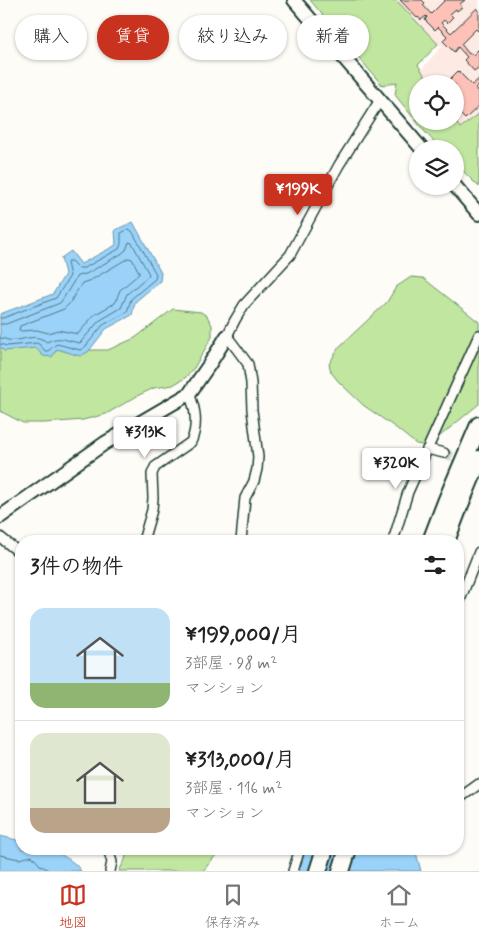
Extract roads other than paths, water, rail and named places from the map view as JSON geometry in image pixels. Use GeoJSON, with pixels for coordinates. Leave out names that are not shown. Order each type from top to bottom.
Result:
{"type":"FeatureCollection","features":[{"type":"Feature","properties":{"kind":"highway"},"geometry":{"type":"LineString","coordinates":[[433,535],[479,424]]}},
{"type":"Feature","properties":{"kind":"highway"},"geometry":{"type":"LineString","coordinates":[[448,535],[479,459]]}},
{"type":"Feature","properties":{"kind":"highway"},"geometry":{"type":"LineString","coordinates":[[318,871],[323,855]]}},
{"type":"Feature","properties":{"kind":"highway"},"geometry":{"type":"LineString","coordinates":[[341,871],[346,855]]}},
{"type":"Feature","properties":{"kind":"street"},"geometry":{"type":"LineString","coordinates":[[294,0],[414,140]]}},
{"type":"Feature","properties":{"kind":"street"},"geometry":{"type":"LineString","coordinates":[[0,517],[105,443],[189,394],[228,336],[244,306],[290,255],[339,165],[380,100]]}},
{"type":"Feature","properties":{"kind":"street"},"geometry":{"type":"LineString","coordinates":[[463,195],[479,214]]}},
{"type":"Feature","properties":{"kind":"street"},"geometry":{"type":"LineString","coordinates":[[395,535],[408,492],[479,334]]}},
{"type":"Feature","properties":{"kind":"street"},"geometry":{"type":"LineString","coordinates":[[228,336],[248,364],[258,457],[258,470],[245,498],[241,535]]}},
{"type":"Feature","properties":{"kind":"street"},"geometry":{"type":"LineString","coordinates":[[145,535],[152,510],[152,474],[154,467],[191,442],[194,436],[194,404],[189,394]]}},
{"type":"Feature","properties":{"kind":"street"},"geometry":{"type":"LineString","coordinates":[[427,449],[444,453]]}},
{"type":"Feature","properties":{"kind":"street"},"geometry":{"type":"LineString","coordinates":[[0,537],[15,549]]}},
{"type":"Feature","properties":{"kind":"street"},"geometry":{"type":"LineString","coordinates":[[464,590],[479,552]]}},
{"type":"Feature","properties":{"kind":"street"},"geometry":{"type":"LineString","coordinates":[[464,795],[479,784]]}},
{"type":"Feature","properties":{"kind":"street"},"geometry":{"type":"LineString","coordinates":[[110,855],[112,862],[110,871]]}},
{"type":"Feature","properties":{"kind":"street"},"geometry":{"type":"LineString","coordinates":[[293,871],[298,855]]}},
{"type":"Feature","properties":{"kind":"water"},"geometry":{"type":"Polygon","coordinates":[[[133,222],[161,273],[160,281],[135,302],[132,315],[106,329],[88,352],[80,356],[57,349],[52,357],[43,356],[36,348],[4,351],[0,347],[0,314],[53,294],[65,274],[61,258],[71,251],[81,264],[116,245],[115,230],[133,222]]]}},
{"type":"Feature","properties":{"kind":"water"},"geometry":{"type":"Polygon","coordinates":[[[0,836],[15,840],[15,855],[62,855],[81,871],[0,871],[0,836]]]}},
{"type":"Feature","properties":{"kind":"water"},"geometry":{"type":"Polygon","coordinates":[[[302,855],[417,855],[421,871],[297,871],[302,855]]]}},
{"type":"Feature","properties":{"kind":"tunnel"},"geometry":{"type":"LineString","coordinates":[[444,453],[465,462]]}}]}
